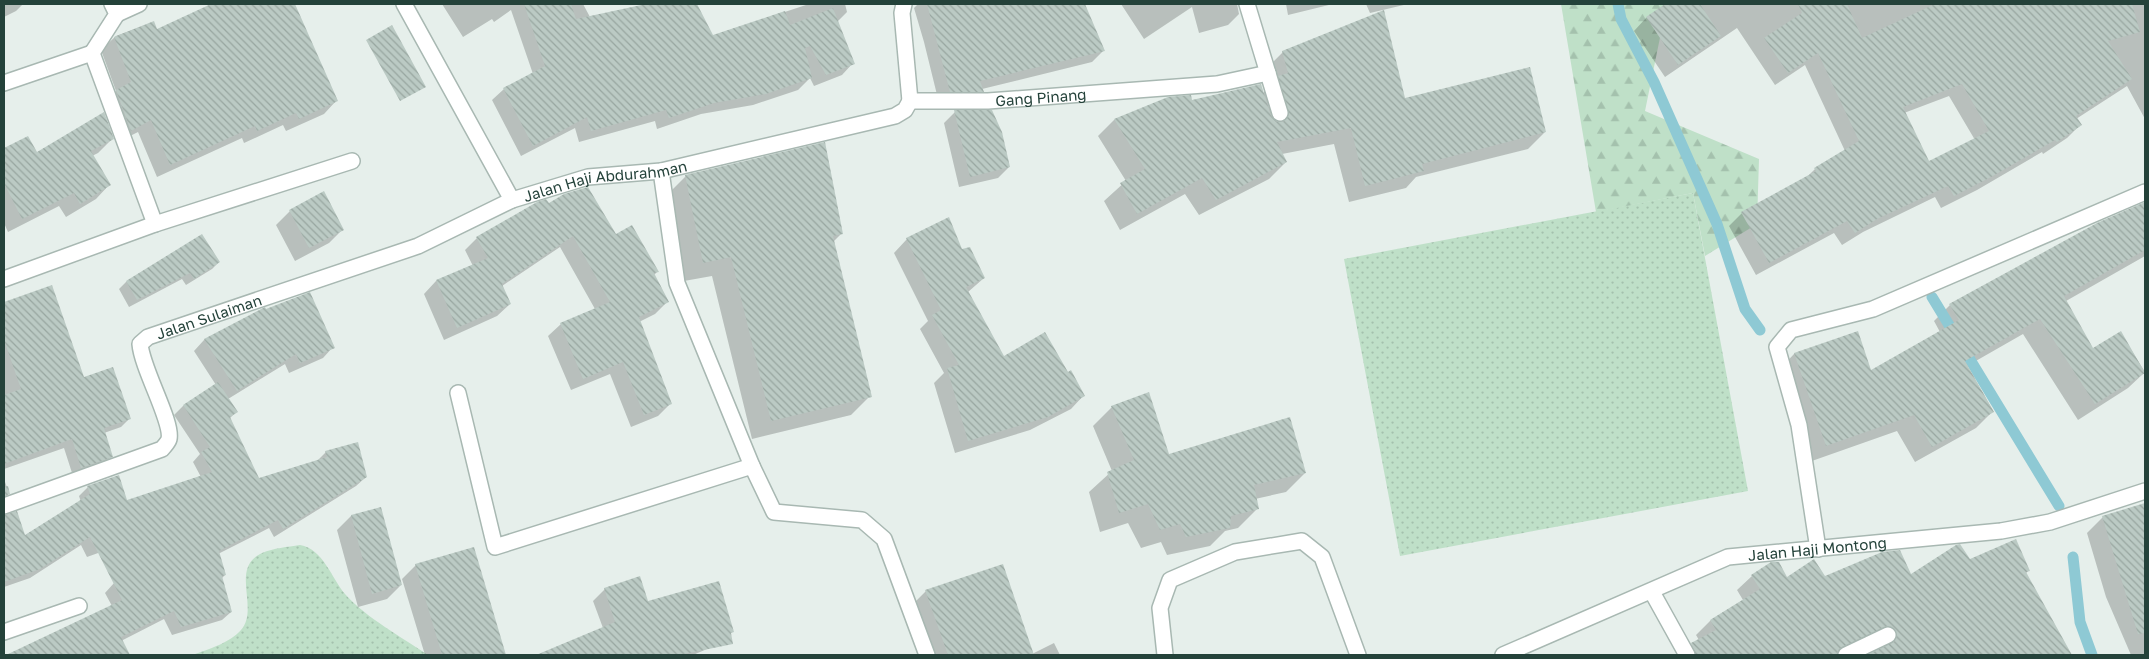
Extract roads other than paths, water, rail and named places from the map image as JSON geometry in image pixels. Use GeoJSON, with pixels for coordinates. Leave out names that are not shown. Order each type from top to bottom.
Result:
{"type":"FeatureCollection","features":[{"type":"Feature","properties":{"kind":"street"},"geometry":{"type":"LineString","coordinates":[[4,83],[92,52],[115,9],[139,4]]}},
{"type":"Feature","properties":{"kind":"street","name":"Jalan Haji Abdurahman"},"geometry":{"type":"LineString","coordinates":[[404,4],[512,200],[588,177],[661,171],[895,116],[905,110],[910,101]]}},
{"type":"Feature","properties":{"kind":"street"},"geometry":{"type":"LineString","coordinates":[[904,4],[902,13],[910,101]]}},
{"type":"Feature","properties":{"kind":"street"},"geometry":{"type":"LineString","coordinates":[[1246,4],[1280,113]]}},
{"type":"Feature","properties":{"kind":"street"},"geometry":{"type":"LineString","coordinates":[[92,52],[155,224]]}},
{"type":"Feature","properties":{"kind":"street","name":"Gang Pinang"},"geometry":{"type":"LineString","coordinates":[[910,101],[988,101],[1217,84],[1268,73]]}},
{"type":"Feature","properties":{"kind":"street"},"geometry":{"type":"LineString","coordinates":[[4,279],[155,224],[352,161]]}},
{"type":"Feature","properties":{"kind":"street"},"geometry":{"type":"LineString","coordinates":[[661,171],[677,283],[752,466],[774,512],[862,520],[884,539],[926,655]]}},
{"type":"Feature","properties":{"kind":"street"},"geometry":{"type":"LineString","coordinates":[[1818,549],[1799,425],[1777,347],[1791,330],[1873,309],[2145,192]]}},
{"type":"Feature","properties":{"kind":"street","name":"Jalan Sulaiman"},"geometry":{"type":"LineString","coordinates":[[4,506],[162,449],[169,440],[169,428],[141,357],[140,344],[148,337],[418,246],[512,200]]}},
{"type":"Feature","properties":{"kind":"street"},"geometry":{"type":"LineString","coordinates":[[458,393],[496,547],[752,466]]}},
{"type":"Feature","properties":{"kind":"street","name":"Jalan Haji Montong"},"geometry":{"type":"LineString","coordinates":[[1504,655],[1652,592],[1728,557],[2001,531],[2050,522],[2145,492]]}},
{"type":"Feature","properties":{"kind":"street"},"geometry":{"type":"LineString","coordinates":[[1165,655],[1160,608],[1170,580],[1235,552],[1302,541],[1322,557],[1358,655]]}},
{"type":"Feature","properties":{"kind":"street"},"geometry":{"type":"LineString","coordinates":[[1652,592],[1687,655]]}},
{"type":"Feature","properties":{"kind":"street"},"geometry":{"type":"LineString","coordinates":[[4,632],[79,606]]}},
{"type":"Feature","properties":{"kind":"street"},"geometry":{"type":"LineString","coordinates":[[1846,655],[1888,635]]}},
{"type":"Feature","properties":{"kind":"waterway"},"geometry":{"type":"LineString","coordinates":[[1618,4],[1621,19],[1654,82],[1717,224],[1745,309],[1760,330]]}},
{"type":"Feature","properties":{"kind":"waterway"},"geometry":{"type":"LineString","coordinates":[[1932,297],[2059,506]]}},
{"type":"Feature","properties":{"kind":"waterway"},"geometry":{"type":"LineString","coordinates":[[2073,557],[2080,622],[2092,655]]}}]}
